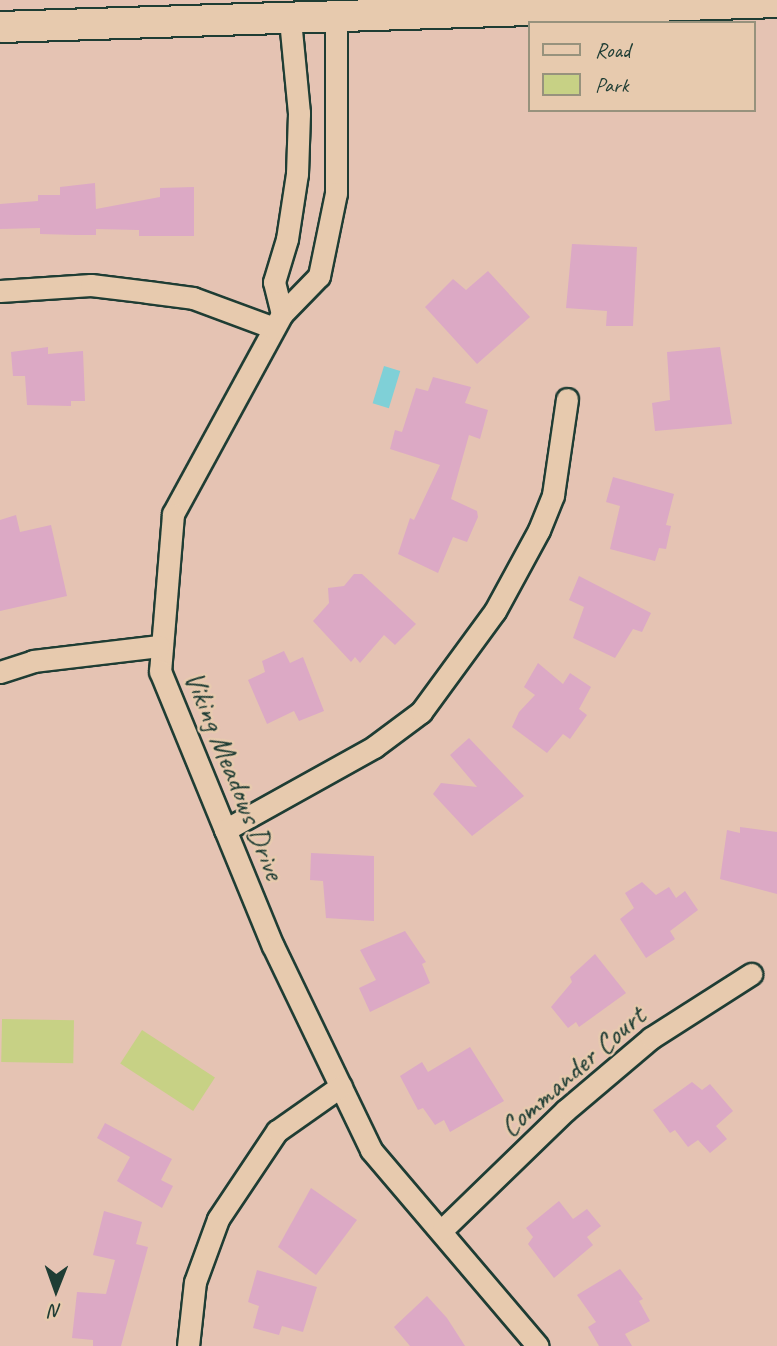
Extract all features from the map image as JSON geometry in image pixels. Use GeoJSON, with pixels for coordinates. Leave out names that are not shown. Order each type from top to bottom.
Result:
{"type":"FeatureCollection","features":[{"type":"Feature","properties":{"kind":"street"},"geometry":{"type":"LineString","coordinates":[[0,27],[777,2]]}},
{"type":"Feature","properties":{"kind":"street","name":"Viking Meadows Drive"},"geometry":{"type":"LineString","coordinates":[[336,17],[336,193],[319,276],[278,321],[173,514],[159,646],[160,671],[273,946],[371,1150],[443,1229],[538,1346]]}},
{"type":"Feature","properties":{"kind":"street"},"geometry":{"type":"LineString","coordinates":[[0,291],[91,285],[193,298],[278,321],[274,282],[287,239],[297,174],[299,113],[290,19]]}},
{"type":"Feature","properties":{"kind":"street"},"geometry":{"type":"LineString","coordinates":[[225,830],[374,747],[421,712],[469,651],[508,588],[553,495],[567,399]]}},
{"type":"Feature","properties":{"kind":"street"},"geometry":{"type":"LineString","coordinates":[[0,672],[33,661],[159,646]]}},
{"type":"Feature","properties":{"kind":"street","name":"Commander Court"},"geometry":{"type":"LineString","coordinates":[[443,1229],[566,1110],[651,1038],[751,974]]}},
{"type":"Feature","properties":{"kind":"street"},"geometry":{"type":"LineString","coordinates":[[187,1346],[195,1282],[218,1219],[277,1131],[341,1087]]}},
{"type":"Feature","properties":{"kind":"green space"},"geometry":{"type":"Polygon","coordinates":[[[2,1019],[74,1020],[73,1063],[1,1062],[2,1019]]]}},
{"type":"Feature","properties":{"kind":"green space"},"geometry":{"type":"Polygon","coordinates":[[[142,1030],[215,1077],[193,1111],[120,1064],[142,1030]]]}},
{"type":"Feature","properties":{"kind":"water"},"geometry":{"type":"Polygon","coordinates":[[[384,366],[400,371],[389,408],[373,403],[384,366]]]}},
{"type":"Feature","properties":{"kind":"building"},"geometry":{"type":"Polygon","coordinates":[[[95,183],[96,209],[160,197],[160,188],[194,187],[194,236],[139,236],[139,230],[96,229],[96,235],[76,235],[40,234],[40,228],[0,229],[0,204],[38,201],[38,195],[60,195],[60,187],[95,183]]]}},
{"type":"Feature","properties":{"kind":"building"},"geometry":{"type":"Polygon","coordinates":[[[572,244],[637,247],[633,326],[606,326],[607,311],[566,308],[572,244]]]}},
{"type":"Feature","properties":{"kind":"building"},"geometry":{"type":"Polygon","coordinates":[[[488,271],[530,317],[477,364],[425,307],[453,279],[466,290],[488,271]]]}},
{"type":"Feature","properties":{"kind":"building"},"geometry":{"type":"Polygon","coordinates":[[[48,347],[48,354],[83,351],[85,401],[71,401],[71,406],[27,405],[25,376],[13,376],[11,352],[48,347]]]}},
{"type":"Feature","properties":{"kind":"building"},"geometry":{"type":"Polygon","coordinates":[[[720,347],[732,424],[655,431],[652,403],[670,400],[667,352],[720,347]]]}},
{"type":"Feature","properties":{"kind":"building"},"geometry":{"type":"Polygon","coordinates":[[[433,377],[471,387],[465,403],[488,410],[480,439],[469,435],[451,499],[477,511],[478,517],[467,542],[453,537],[438,573],[398,554],[410,518],[414,520],[440,465],[390,449],[395,430],[402,432],[416,388],[428,391],[433,377]]]}},
{"type":"Feature","properties":{"kind":"building"},"geometry":{"type":"Polygon","coordinates":[[[613,477],[674,494],[666,525],[671,526],[666,549],[659,548],[655,561],[610,549],[620,506],[606,502],[613,477]]]}},
{"type":"Feature","properties":{"kind":"building"},"geometry":{"type":"Polygon","coordinates":[[[16,515],[20,532],[51,525],[67,596],[0,611],[0,520],[16,515]]]}},
{"type":"Feature","properties":{"kind":"building"},"geometry":{"type":"Polygon","coordinates":[[[354,574],[362,574],[416,624],[395,645],[384,635],[360,663],[355,657],[351,662],[313,621],[329,603],[328,588],[344,586],[354,574]]]}},
{"type":"Feature","properties":{"kind":"building"},"geometry":{"type":"Polygon","coordinates":[[[579,576],[651,613],[642,632],[633,629],[615,658],[573,638],[584,607],[569,600],[579,576]]]}},
{"type":"Feature","properties":{"kind":"building"},"geometry":{"type":"Polygon","coordinates":[[[284,651],[290,663],[303,657],[324,711],[299,721],[294,711],[267,724],[248,680],[265,672],[262,661],[284,651]]]}},
{"type":"Feature","properties":{"kind":"building"},"geometry":{"type":"Polygon","coordinates":[[[538,663],[563,684],[570,673],[591,687],[579,709],[587,715],[570,739],[563,734],[547,753],[512,727],[519,712],[535,695],[524,687],[538,663]]]}},
{"type":"Feature","properties":{"kind":"building"},"geometry":{"type":"Polygon","coordinates":[[[469,738],[524,796],[472,836],[433,794],[441,783],[477,787],[450,755],[469,738]]]}},
{"type":"Feature","properties":{"kind":"building"},"geometry":{"type":"Polygon","coordinates":[[[740,827],[777,832],[777,894],[720,879],[727,830],[740,833],[740,827]]]}},
{"type":"Feature","properties":{"kind":"building"},"geometry":{"type":"Polygon","coordinates":[[[311,853],[374,856],[374,921],[326,918],[323,881],[310,880],[311,853]]]}},
{"type":"Feature","properties":{"kind":"building"},"geometry":{"type":"Polygon","coordinates":[[[642,882],[656,895],[669,887],[676,898],[685,891],[698,910],[670,931],[675,939],[646,958],[620,919],[634,908],[625,893],[642,882]]]}},
{"type":"Feature","properties":{"kind":"building"},"geometry":{"type":"Polygon","coordinates":[[[405,931],[426,962],[422,964],[430,983],[370,1012],[359,988],[376,980],[360,950],[405,931]]]}},
{"type":"Feature","properties":{"kind":"building"},"geometry":{"type":"Polygon","coordinates":[[[595,954],[626,993],[579,1027],[576,1022],[568,1028],[551,1007],[572,982],[570,977],[595,954]]]}},
{"type":"Feature","properties":{"kind":"building"},"geometry":{"type":"Polygon","coordinates":[[[470,1047],[504,1101],[450,1132],[444,1120],[435,1125],[423,1108],[418,1110],[400,1076],[422,1062],[428,1072],[470,1047]]]}},
{"type":"Feature","properties":{"kind":"building"},"geometry":{"type":"Polygon","coordinates":[[[692,1082],[702,1090],[710,1084],[733,1111],[716,1126],[727,1139],[710,1153],[698,1140],[688,1147],[675,1130],[670,1133],[653,1110],[692,1082]]]}},
{"type":"Feature","properties":{"kind":"building"},"geometry":{"type":"Polygon","coordinates":[[[105,1123],[172,1159],[161,1180],[173,1186],[162,1208],[117,1181],[130,1157],[97,1138],[105,1123]]]}},
{"type":"Feature","properties":{"kind":"building"},"geometry":{"type":"Polygon","coordinates":[[[311,1188],[357,1220],[316,1275],[278,1247],[311,1188]]]}},
{"type":"Feature","properties":{"kind":"building"},"geometry":{"type":"Polygon","coordinates":[[[559,1201],[573,1219],[587,1209],[601,1226],[587,1237],[593,1245],[554,1278],[528,1244],[533,1237],[526,1228],[559,1201]]]}},
{"type":"Feature","properties":{"kind":"building"},"geometry":{"type":"Polygon","coordinates":[[[104,1211],[142,1222],[136,1244],[148,1247],[121,1346],[93,1346],[93,1340],[72,1338],[77,1292],[106,1294],[115,1260],[93,1255],[104,1211]]]}},
{"type":"Feature","properties":{"kind":"building"},"geometry":{"type":"Polygon","coordinates":[[[620,1269],[643,1299],[639,1301],[650,1321],[625,1334],[632,1346],[599,1346],[588,1327],[596,1322],[577,1295],[620,1269]]]}},
{"type":"Feature","properties":{"kind":"building"},"geometry":{"type":"Polygon","coordinates":[[[257,1270],[317,1287],[303,1332],[282,1326],[279,1335],[253,1328],[259,1306],[248,1302],[257,1270]]]}},
{"type":"Feature","properties":{"kind":"building"},"geometry":{"type":"Polygon","coordinates":[[[427,1296],[447,1318],[465,1346],[410,1346],[394,1327],[427,1296]]]}}]}
